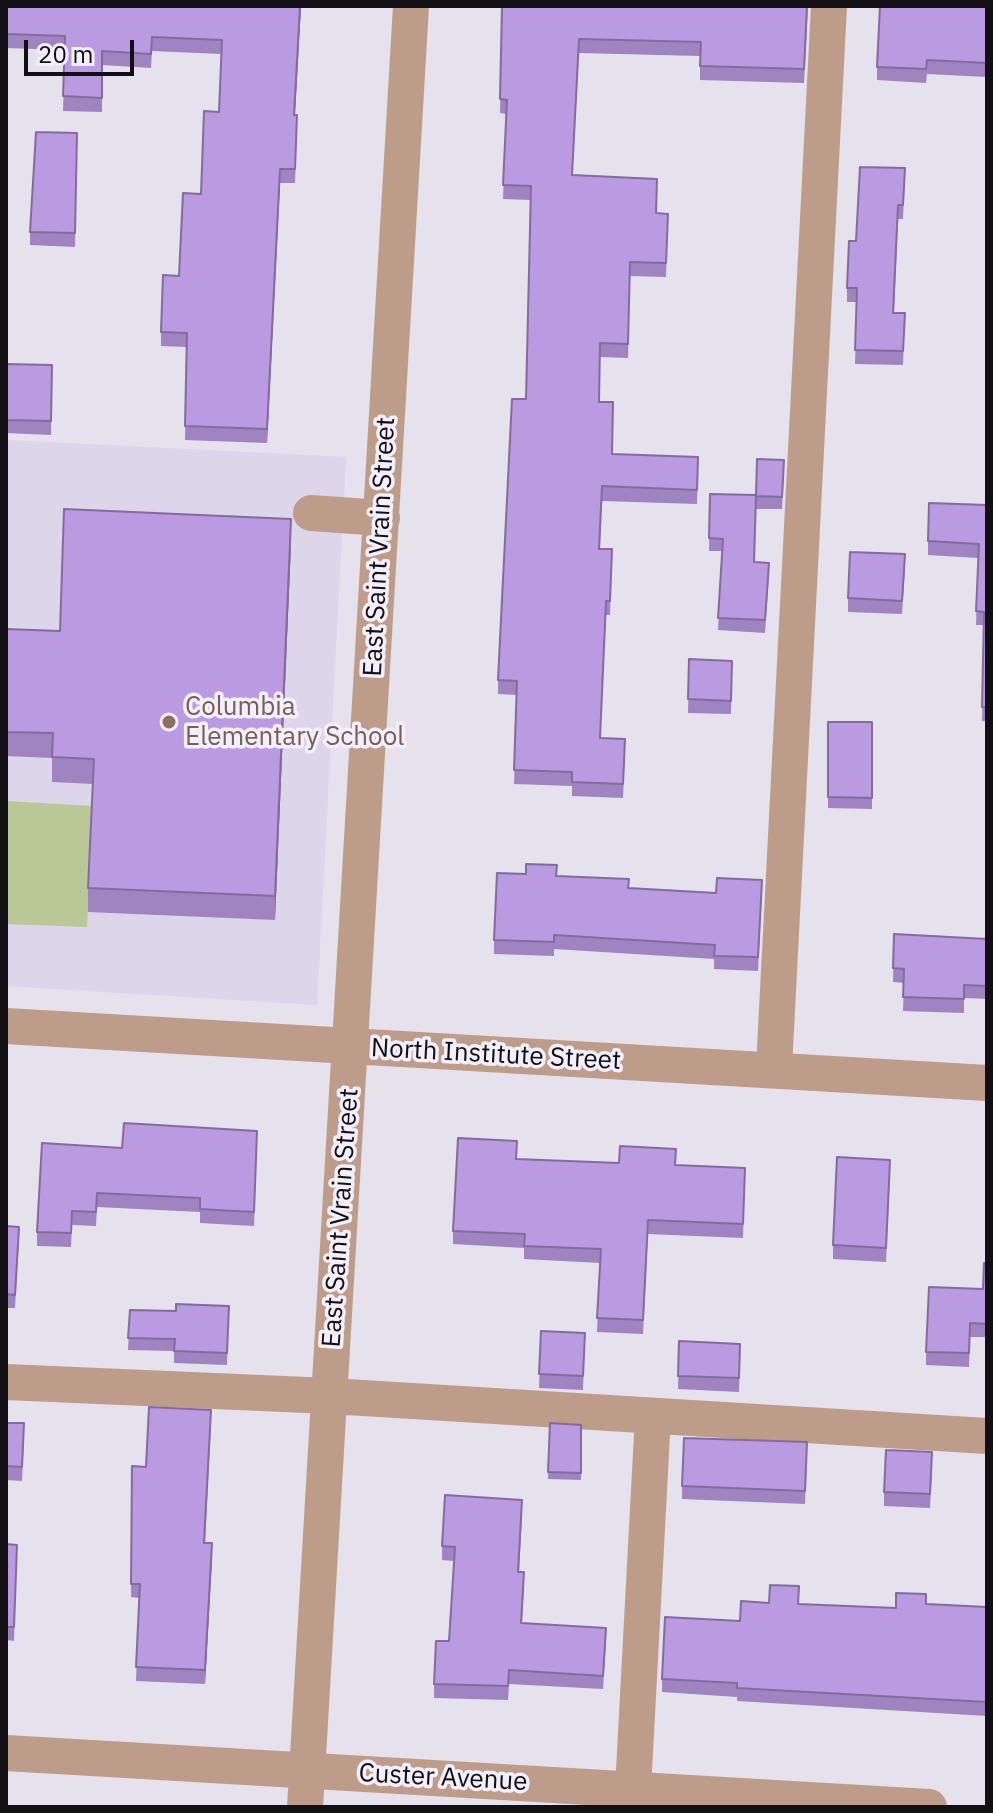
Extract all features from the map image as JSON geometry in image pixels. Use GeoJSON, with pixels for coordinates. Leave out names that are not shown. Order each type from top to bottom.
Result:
{"type":"FeatureCollection","features":[{"type":"Feature","properties":{"kind":"street","name":"East Saint Vrain Street"},"geometry":{"type":"LineString","coordinates":[[305,1807],[411,6]]}},
{"type":"Feature","properties":{"kind":"street"},"geometry":{"type":"LineString","coordinates":[[774,1068],[829,6]]}},
{"type":"Feature","properties":{"kind":"street"},"geometry":{"type":"LineString","coordinates":[[311,513],[382,518]]}},
{"type":"Feature","properties":{"kind":"street","name":"North Institute Street"},"geometry":{"type":"LineString","coordinates":[[6,1026],[351,1048],[774,1068],[987,1083]]}},
{"type":"Feature","properties":{"kind":"street"},"geometry":{"type":"LineString","coordinates":[[6,1382],[330,1396],[987,1436]]}},
{"type":"Feature","properties":{"kind":"street"},"geometry":{"type":"LineString","coordinates":[[633,1789],[653,1416]]}},
{"type":"Feature","properties":{"kind":"street","name":"Custer Avenue"},"geometry":{"type":"LineString","coordinates":[[6,1753],[929,1807]]}},
{"type":"Feature","properties":{"kind":"shaded area","name":"Columbia Elementary School"},"geometry":{"type":"Polygon","coordinates":[[[6,440],[346,457],[317,1005],[6,986],[6,440]]]}},
{"type":"Feature","properties":{"kind":"green space"},"geometry":{"type":"Polygon","coordinates":[[[6,801],[93,806],[87,927],[6,924],[6,801]]]}},
{"type":"Feature","properties":{"kind":"building"},"geometry":{"type":"Polygon","coordinates":[[[6,6],[300,6],[294,115],[297,115],[295,169],[280,169],[267,429],[185,426],[187,333],[161,332],[163,275],[179,276],[183,193],[201,194],[204,111],[219,112],[222,40],[152,37],[151,54],[102,51],[102,98],[63,96],[65,36],[6,34],[6,6]]]}},
{"type":"Feature","properties":{"kind":"building"},"geometry":{"type":"Polygon","coordinates":[[[502,6],[807,6],[804,69],[700,66],[701,42],[579,39],[572,175],[657,179],[656,213],[668,214],[666,263],[630,262],[628,344],[600,343],[599,402],[613,402],[612,454],[698,457],[697,490],[602,486],[599,549],[612,549],[610,601],[606,601],[600,738],[625,739],[623,784],[572,782],[572,772],[514,770],[517,681],[498,680],[512,399],[526,399],[531,186],[503,185],[507,100],[500,99],[502,6]]]}},
{"type":"Feature","properties":{"kind":"building"},"geometry":{"type":"Polygon","coordinates":[[[880,6],[987,6],[987,63],[927,60],[926,69],[877,67],[880,6]]]}},
{"type":"Feature","properties":{"kind":"building"},"geometry":{"type":"Polygon","coordinates":[[[36,132],[77,133],[75,233],[30,232],[36,132]]]}},
{"type":"Feature","properties":{"kind":"building"},"geometry":{"type":"Polygon","coordinates":[[[860,167],[905,168],[903,205],[898,205],[893,313],[905,313],[903,351],[855,350],[857,288],[847,288],[849,241],[856,241],[860,167]]]}},
{"type":"Feature","properties":{"kind":"building"},"geometry":{"type":"Polygon","coordinates":[[[6,364],[52,365],[51,421],[6,420],[6,364]]]}},
{"type":"Feature","properties":{"kind":"building"},"geometry":{"type":"Polygon","coordinates":[[[757,459],[784,460],[782,497],[756,496],[754,562],[769,563],[765,620],[718,618],[723,539],[709,538],[710,494],[756,495],[757,459]]]}},
{"type":"Feature","properties":{"kind":"building"},"geometry":{"type":"Polygon","coordinates":[[[929,503],[987,505],[987,707],[982,707],[984,612],[976,611],[979,544],[928,541],[929,503]]]}},
{"type":"Feature","properties":{"kind":"building"},"geometry":{"type":"Polygon","coordinates":[[[64,509],[291,519],[275,896],[88,888],[94,759],[52,757],[53,733],[6,732],[6,629],[60,631],[64,509]]]}},
{"type":"Feature","properties":{"kind":"building"},"geometry":{"type":"Polygon","coordinates":[[[850,552],[905,554],[902,601],[848,598],[850,552]]]}},
{"type":"Feature","properties":{"kind":"building"},"geometry":{"type":"Polygon","coordinates":[[[689,659],[732,661],[731,701],[688,699],[689,659]]]}},
{"type":"Feature","properties":{"kind":"building"},"geometry":{"type":"Polygon","coordinates":[[[828,722],[872,722],[872,798],[828,797],[828,722]]]}},
{"type":"Feature","properties":{"kind":"building"},"geometry":{"type":"Polygon","coordinates":[[[526,864],[557,865],[556,876],[629,879],[628,888],[716,893],[717,878],[762,880],[758,957],[714,956],[715,945],[554,935],[554,942],[494,940],[497,873],[526,874],[526,864]]]}},
{"type":"Feature","properties":{"kind":"building"},"geometry":{"type":"Polygon","coordinates":[[[894,934],[987,939],[987,986],[964,985],[964,999],[903,997],[904,969],[893,968],[894,934]]]}},
{"type":"Feature","properties":{"kind":"building"},"geometry":{"type":"Polygon","coordinates":[[[124,1123],[257,1131],[254,1212],[200,1209],[200,1198],[97,1193],[96,1212],[72,1211],[71,1233],[37,1232],[42,1143],[122,1148],[124,1123]]]}},
{"type":"Feature","properties":{"kind":"building"},"geometry":{"type":"Polygon","coordinates":[[[458,1138],[517,1141],[516,1159],[619,1163],[620,1146],[676,1149],[675,1165],[745,1168],[743,1224],[648,1220],[643,1320],[597,1318],[601,1249],[524,1246],[525,1234],[453,1231],[458,1138]]]}},
{"type":"Feature","properties":{"kind":"building"},"geometry":{"type":"Polygon","coordinates":[[[837,1157],[890,1160],[886,1248],[833,1245],[837,1157]]]}},
{"type":"Feature","properties":{"kind":"building"},"geometry":{"type":"Polygon","coordinates":[[[6,1226],[19,1227],[15,1295],[6,1294],[6,1226]]]}},
{"type":"Feature","properties":{"kind":"building"},"geometry":{"type":"Polygon","coordinates":[[[984,1263],[987,1263],[987,1324],[970,1323],[969,1353],[926,1352],[929,1287],[983,1289],[984,1263]]]}},
{"type":"Feature","properties":{"kind":"building"},"geometry":{"type":"Polygon","coordinates":[[[176,1304],[229,1306],[227,1353],[174,1351],[175,1339],[128,1338],[130,1310],[176,1311],[176,1304]]]}},
{"type":"Feature","properties":{"kind":"building"},"geometry":{"type":"Polygon","coordinates":[[[541,1331],[585,1333],[583,1376],[539,1374],[541,1331]]]}},
{"type":"Feature","properties":{"kind":"building"},"geometry":{"type":"Polygon","coordinates":[[[679,1341],[740,1344],[739,1378],[678,1376],[679,1341]]]}},
{"type":"Feature","properties":{"kind":"building"},"geometry":{"type":"Polygon","coordinates":[[[149,1407],[211,1410],[204,1543],[212,1543],[205,1670],[136,1667],[140,1584],[131,1584],[132,1466],[146,1467],[149,1407]]]}},
{"type":"Feature","properties":{"kind":"building"},"geometry":{"type":"Polygon","coordinates":[[[6,1423],[24,1423],[22,1467],[6,1466],[6,1423]]]}},
{"type":"Feature","properties":{"kind":"building"},"geometry":{"type":"Polygon","coordinates":[[[550,1423],[581,1425],[581,1473],[548,1472],[550,1423]]]}},
{"type":"Feature","properties":{"kind":"building"},"geometry":{"type":"Polygon","coordinates":[[[684,1438],[807,1442],[805,1491],[682,1486],[684,1438]]]}},
{"type":"Feature","properties":{"kind":"building"},"geometry":{"type":"Polygon","coordinates":[[[886,1450],[932,1452],[930,1494],[884,1492],[886,1450]]]}},
{"type":"Feature","properties":{"kind":"building"},"geometry":{"type":"Polygon","coordinates":[[[445,1495],[522,1500],[518,1572],[524,1572],[521,1623],[606,1628],[603,1676],[509,1670],[508,1686],[434,1684],[436,1641],[449,1641],[455,1547],[442,1546],[445,1495]]]}},
{"type":"Feature","properties":{"kind":"building"},"geometry":{"type":"Polygon","coordinates":[[[6,1544],[17,1545],[14,1627],[6,1627],[6,1544]]]}},
{"type":"Feature","properties":{"kind":"building"},"geometry":{"type":"Polygon","coordinates":[[[770,1585],[799,1586],[798,1604],[896,1608],[896,1593],[926,1594],[926,1604],[987,1607],[987,1702],[737,1688],[737,1683],[662,1679],[665,1617],[740,1621],[741,1601],[769,1603],[770,1585]]]}},
{"type":"Feature","properties":{"kind":"place","name":"Columbia Elementary School"},"geometry":{"type":"Point","coordinates":[169,722]}}]}
